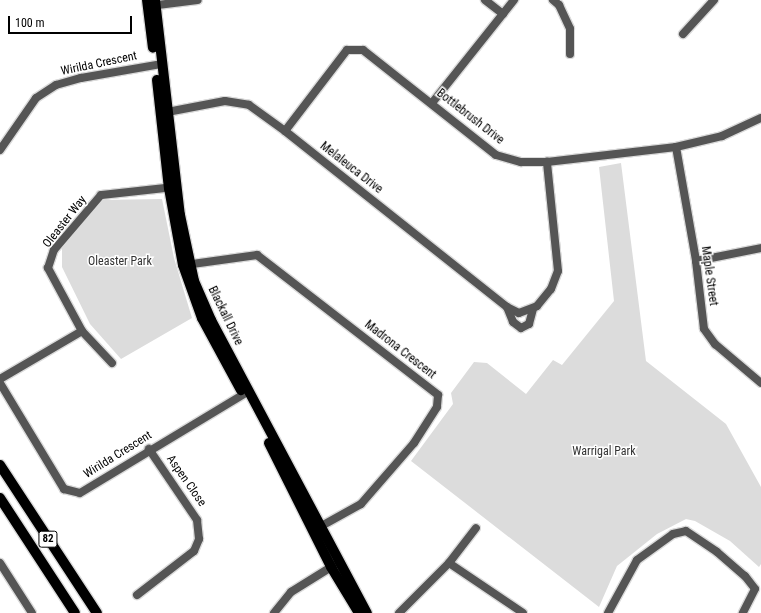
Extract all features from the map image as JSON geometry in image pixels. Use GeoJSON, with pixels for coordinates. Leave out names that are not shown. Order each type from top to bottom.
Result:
{"type":"FeatureCollection","features":[{"type":"Feature","properties":{"kind":"main road","name":"Blackall Drive"},"geometry":{"type":"LineString","coordinates":[[152,3],[172,187],[186,264],[202,318],[246,392],[318,528],[359,613]]}},
{"type":"Feature","properties":{"kind":"main road","name":"82"},"geometry":{"type":"LineString","coordinates":[[0,465],[97,613]]}},
{"type":"Feature","properties":{"kind":"main road","name":"82"},"geometry":{"type":"LineString","coordinates":[[0,498],[75,613]]}},
{"type":"Feature","properties":{"kind":"main road","name":"Blackall Drive"},"geometry":{"type":"LineString","coordinates":[[335,565],[367,613]]}},
{"type":"Feature","properties":{"kind":"street"},"geometry":{"type":"LineString","coordinates":[[152,3],[198,0]]}},
{"type":"Feature","properties":{"kind":"street"},"geometry":{"type":"LineString","coordinates":[[485,0],[503,14]]}},
{"type":"Feature","properties":{"kind":"street"},"geometry":{"type":"LineString","coordinates":[[432,103],[514,0]]}},
{"type":"Feature","properties":{"kind":"street"},"geometry":{"type":"LineString","coordinates":[[554,0],[559,5],[570,29],[570,54]]}},
{"type":"Feature","properties":{"kind":"street"},"geometry":{"type":"LineString","coordinates":[[683,34],[714,0]]}},
{"type":"Feature","properties":{"kind":"street","name":"Bottlebrush Drive"},"geometry":{"type":"LineString","coordinates":[[285,131],[347,50],[363,50],[496,154],[521,162],[547,162],[676,147],[722,136],[761,118]]}},
{"type":"Feature","properties":{"kind":"street","name":"Wirilda Crescent"},"geometry":{"type":"LineString","coordinates":[[0,150],[36,98],[56,85],[81,78],[158,64]]}},
{"type":"Feature","properties":{"kind":"street","name":"Melaleuca Drive"},"geometry":{"type":"LineString","coordinates":[[164,112],[225,101],[249,106],[285,131],[507,307],[519,313],[533,309]]}},
{"type":"Feature","properties":{"kind":"street","name":"Maple Street"},"geometry":{"type":"LineString","coordinates":[[676,147],[696,261],[704,329],[715,344],[761,383]]}},
{"type":"Feature","properties":{"kind":"street","name":"Melaleuca Drive"},"geometry":{"type":"LineString","coordinates":[[507,307],[513,322],[521,328],[529,324],[533,309],[551,289],[558,271],[547,162]]}},
{"type":"Feature","properties":{"kind":"street","name":"Oleaster Way"},"geometry":{"type":"LineString","coordinates":[[112,363],[82,331],[48,268],[54,250],[101,195],[172,187]]}},
{"type":"Feature","properties":{"kind":"street"},"geometry":{"type":"LineString","coordinates":[[696,261],[761,248]]}},
{"type":"Feature","properties":{"kind":"street","name":"Madrona Crescent"},"geometry":{"type":"LineString","coordinates":[[186,264],[257,255],[438,395],[437,407],[414,443],[361,504],[318,528]]}},
{"type":"Feature","properties":{"kind":"street"},"geometry":{"type":"LineString","coordinates":[[0,379],[82,331]]}},
{"type":"Feature","properties":{"kind":"street","name":"Wirilda Crescent"},"geometry":{"type":"LineString","coordinates":[[0,382],[64,489],[80,493],[149,449],[246,392]]}},
{"type":"Feature","properties":{"kind":"street","name":"Aspen Close"},"geometry":{"type":"LineString","coordinates":[[137,595],[194,551],[198,539],[198,520],[149,449]]}},
{"type":"Feature","properties":{"kind":"street"},"geometry":{"type":"LineString","coordinates":[[400,613],[449,563],[476,528]]}},
{"type":"Feature","properties":{"kind":"street"},"geometry":{"type":"LineString","coordinates":[[608,613],[637,560],[673,534],[686,531],[717,552],[745,576],[754,589],[743,613]]}},
{"type":"Feature","properties":{"kind":"street"},"geometry":{"type":"LineString","coordinates":[[0,563],[32,613]]}},
{"type":"Feature","properties":{"kind":"street"},"geometry":{"type":"LineString","coordinates":[[449,563],[523,613]]}},
{"type":"Feature","properties":{"kind":"street"},"geometry":{"type":"LineString","coordinates":[[274,613],[290,592],[335,565]]}},
{"type":"Feature","properties":{"kind":"green space","name":"Warrigal Park"},"geometry":{"type":"Polygon","coordinates":[[[621,163],[646,361],[726,424],[761,487],[761,564],[759,567],[730,541],[695,521],[686,519],[657,534],[617,566],[599,607],[411,461],[453,404],[451,393],[474,362],[487,363],[526,394],[553,360],[562,365],[614,301],[599,167],[621,163]]]}},
{"type":"Feature","properties":{"kind":"green space","name":"Oleaster Park"},"geometry":{"type":"Polygon","coordinates":[[[162,199],[174,258],[192,318],[121,359],[90,324],[62,267],[62,245],[101,200],[162,199]]]}}]}
